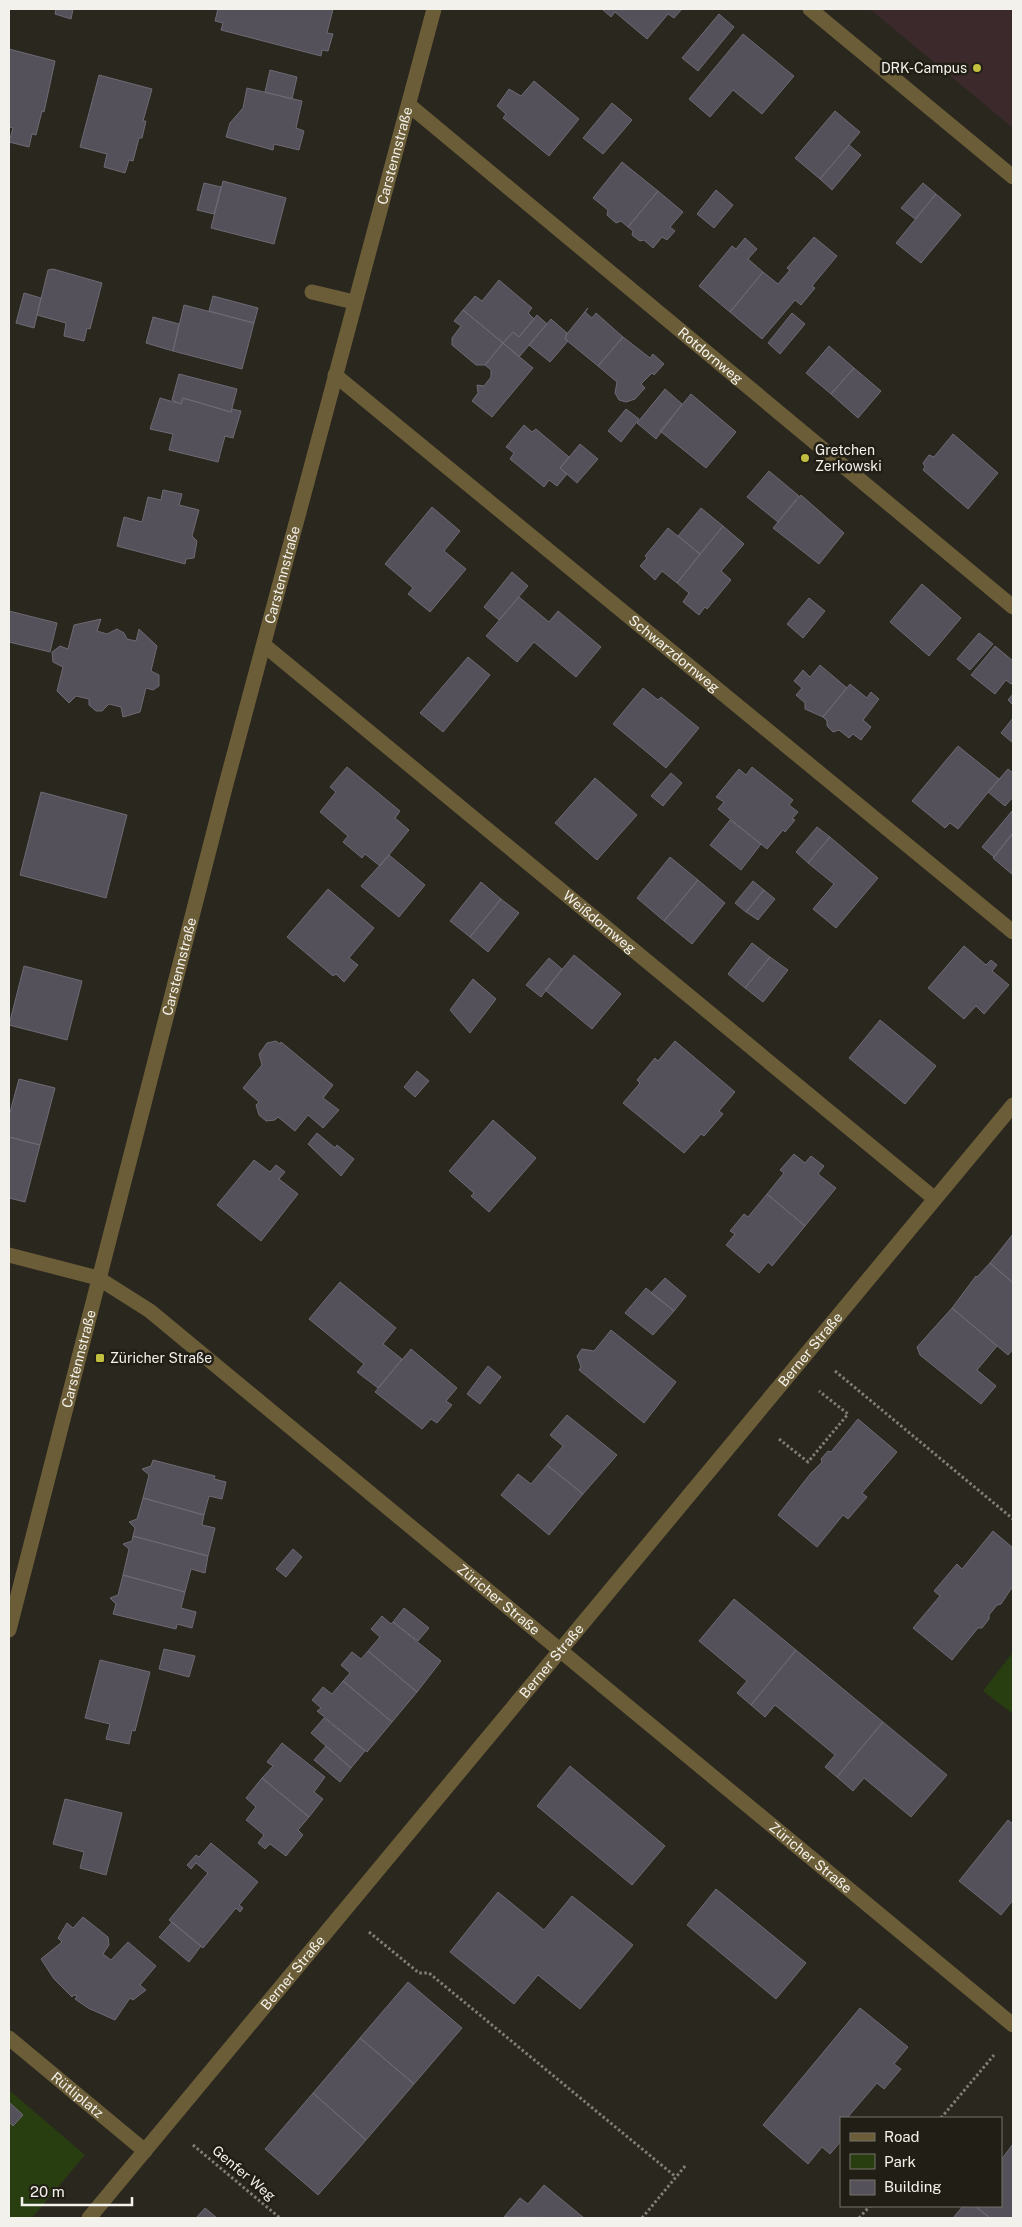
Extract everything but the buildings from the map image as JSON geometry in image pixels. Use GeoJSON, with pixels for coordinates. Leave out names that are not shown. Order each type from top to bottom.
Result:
{"type":"FeatureCollection","features":[{"type":"Feature","properties":{"kind":"street"},"geometry":{"type":"LineString","coordinates":[[810,9],[1013,177]]}},
{"type":"Feature","properties":{"kind":"street","name":"Carstennstraße"},"geometry":{"type":"LineString","coordinates":[[9,1630],[98,1278],[264,645],[354,302],[409,105],[429,10]]}},
{"type":"Feature","properties":{"kind":"street","name":"Rotdornweg"},"geometry":{"type":"LineString","coordinates":[[409,105],[1013,607]]}},
{"type":"Feature","properties":{"kind":"street"},"geometry":{"type":"LineString","coordinates":[[312,292],[354,302]]}},
{"type":"Feature","properties":{"kind":"street","name":"Schwarzdornweg"},"geometry":{"type":"LineString","coordinates":[[336,375],[1013,932]]}},
{"type":"Feature","properties":{"kind":"street","name":"Weißdornweg"},"geometry":{"type":"LineString","coordinates":[[264,645],[935,1199]]}},
{"type":"Feature","properties":{"kind":"street","name":"Berner Straße"},"geometry":{"type":"LineString","coordinates":[[90,2218],[1013,1105]]}},
{"type":"Feature","properties":{"kind":"street","name":"Züricher Straße"},"geometry":{"type":"LineString","coordinates":[[9,1256],[98,1278],[150,1311],[1013,2025]]}},
{"type":"Feature","properties":{"kind":"street","name":"Rütliplatz"},"geometry":{"type":"LineString","coordinates":[[9,2038],[145,2151]]}},
{"type":"Feature","properties":{"kind":"path"},"geometry":{"type":"LineString","coordinates":[[835,1371],[1013,1519]]}},
{"type":"Feature","properties":{"kind":"path"},"geometry":{"type":"LineString","coordinates":[[779,1439],[808,1462],[848,1414],[819,1391]]}},
{"type":"Feature","properties":{"kind":"path"},"geometry":{"type":"LineString","coordinates":[[369,1932],[419,1973],[429,1973],[676,2177]]}},
{"type":"Feature","properties":{"kind":"path"},"geometry":{"type":"LineString","coordinates":[[942,2117],[994,2054]]}},
{"type":"Feature","properties":{"kind":"path","name":"Genfer Weg"},"geometry":{"type":"LineString","coordinates":[[193,2145],[280,2218]]}},
{"type":"Feature","properties":{"kind":"path"},"geometry":{"type":"LineString","coordinates":[[642,2218],[686,2165]]}},
{"type":"Feature","properties":{"kind":"path"},"geometry":{"type":"LineString","coordinates":[[859,2218],[869,2207]]}},
{"type":"Feature","properties":{"kind":"shaded area","name":"DRK-Campus"},"geometry":{"type":"Polygon","coordinates":[[[870,9],[1013,9],[1013,128],[870,9]]]}},
{"type":"Feature","properties":{"kind":"green space"},"geometry":{"type":"Polygon","coordinates":[[[1013,1652],[1013,1714],[983,1691],[1013,1652]]]}},
{"type":"Feature","properties":{"kind":"green space"},"geometry":{"type":"Polygon","coordinates":[[[9,2090],[85,2155],[32,2218],[9,2218],[9,2090]]]}},
{"type":"Feature","properties":{"kind":"place","name":"DRK-Campus"},"geometry":{"type":"Point","coordinates":[977,68]}},
{"type":"Feature","properties":{"kind":"place","name":"Gretchen Zerkowski"},"geometry":{"type":"Point","coordinates":[805,458]}},
{"type":"Feature","properties":{"kind":"place","name":"Züricher Straße"},"geometry":{"type":"Point","coordinates":[100,1358]}}]}
